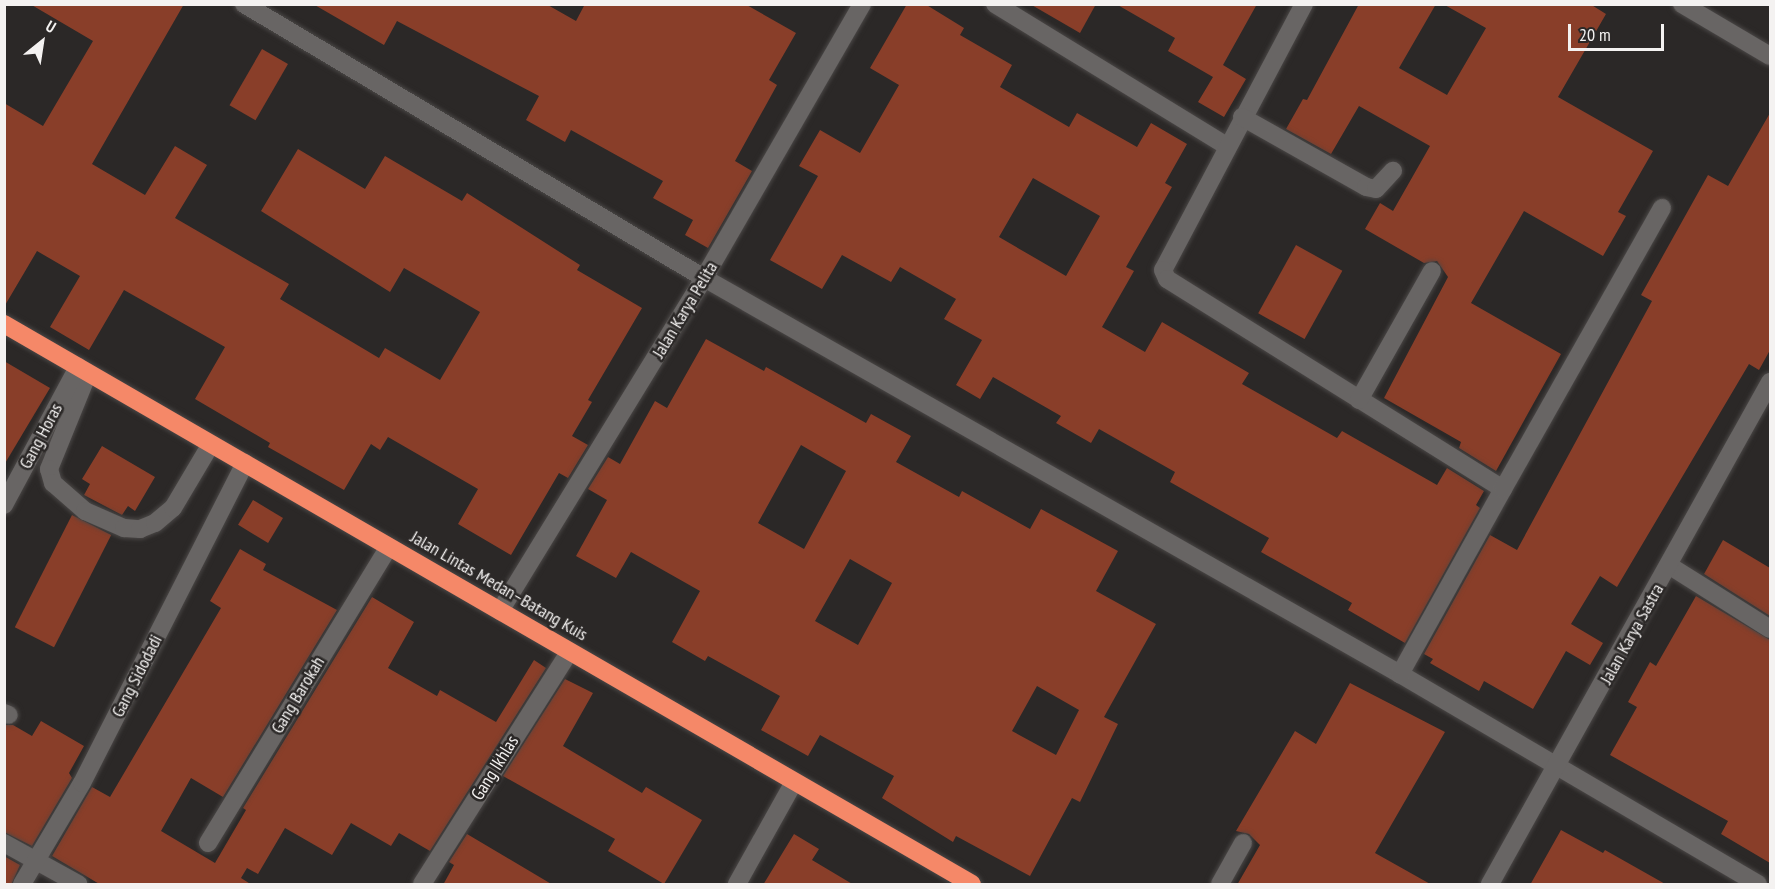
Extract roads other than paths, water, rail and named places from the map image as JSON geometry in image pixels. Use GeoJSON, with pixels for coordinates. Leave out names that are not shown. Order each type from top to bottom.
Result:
{"type":"FeatureCollection","features":[{"type":"Feature","properties":{"kind":"highway","name":"Jalan Lintas Medan–Batang Kuis"},"geometry":{"type":"LineString","coordinates":[[4,324],[972,885]]}},
{"type":"Feature","properties":{"kind":"street"},"geometry":{"type":"LineString","coordinates":[[244,4],[704,278],[1400,674],[1758,885]]}},
{"type":"Feature","properties":{"kind":"street","name":"Jalan Karya Pelita"},"geometry":{"type":"LineString","coordinates":[[500,610],[704,278],[862,4]]}},
{"type":"Feature","properties":{"kind":"street"},"geometry":{"type":"LineString","coordinates":[[995,4],[1227,146]]}},
{"type":"Feature","properties":{"kind":"street"},"geometry":{"type":"LineString","coordinates":[[1304,4],[1164,267],[1164,277],[1503,489]]}},
{"type":"Feature","properties":{"kind":"street"},"geometry":{"type":"LineString","coordinates":[[1682,4],[1702,9],[1770,56]]}},
{"type":"Feature","properties":{"kind":"street"},"geometry":{"type":"LineString","coordinates":[[1242,117],[1366,187],[1376,189],[1393,171]]}},
{"type":"Feature","properties":{"kind":"street"},"geometry":{"type":"LineString","coordinates":[[1400,674],[1662,208]]}},
{"type":"Feature","properties":{"kind":"street"},"geometry":{"type":"LineString","coordinates":[[1359,400],[1432,271]]}},
{"type":"Feature","properties":{"kind":"street"},"geometry":{"type":"LineString","coordinates":[[83,370],[49,469],[53,483],[85,511],[124,528],[140,530],[155,523],[173,508],[210,444]]}},
{"type":"Feature","properties":{"kind":"street","name":"Gang Horas"},"geometry":{"type":"LineString","coordinates":[[4,505],[83,370]]}},
{"type":"Feature","properties":{"kind":"street","name":"Jalan Karya Sastra"},"geometry":{"type":"LineString","coordinates":[[1490,885],[1670,566],[1770,382]]}},
{"type":"Feature","properties":{"kind":"street","name":"Gang Sidodadi"},"geometry":{"type":"LineString","coordinates":[[22,885],[82,783],[245,463]]}},
{"type":"Feature","properties":{"kind":"street","name":"Gang Barokah"},"geometry":{"type":"LineString","coordinates":[[207,843],[389,547]]}},
{"type":"Feature","properties":{"kind":"street"},"geometry":{"type":"LineString","coordinates":[[1670,566],[1770,629]]}},
{"type":"Feature","properties":{"kind":"street","name":"Gang Ikhlas"},"geometry":{"type":"LineString","coordinates":[[422,885],[568,652]]}},
{"type":"Feature","properties":{"kind":"street"},"geometry":{"type":"LineString","coordinates":[[737,885],[794,782]]}},
{"type":"Feature","properties":{"kind":"street"},"geometry":{"type":"LineString","coordinates":[[4,843],[78,885]]}},
{"type":"Feature","properties":{"kind":"street"},"geometry":{"type":"LineString","coordinates":[[1220,885],[1243,843]]}}]}
